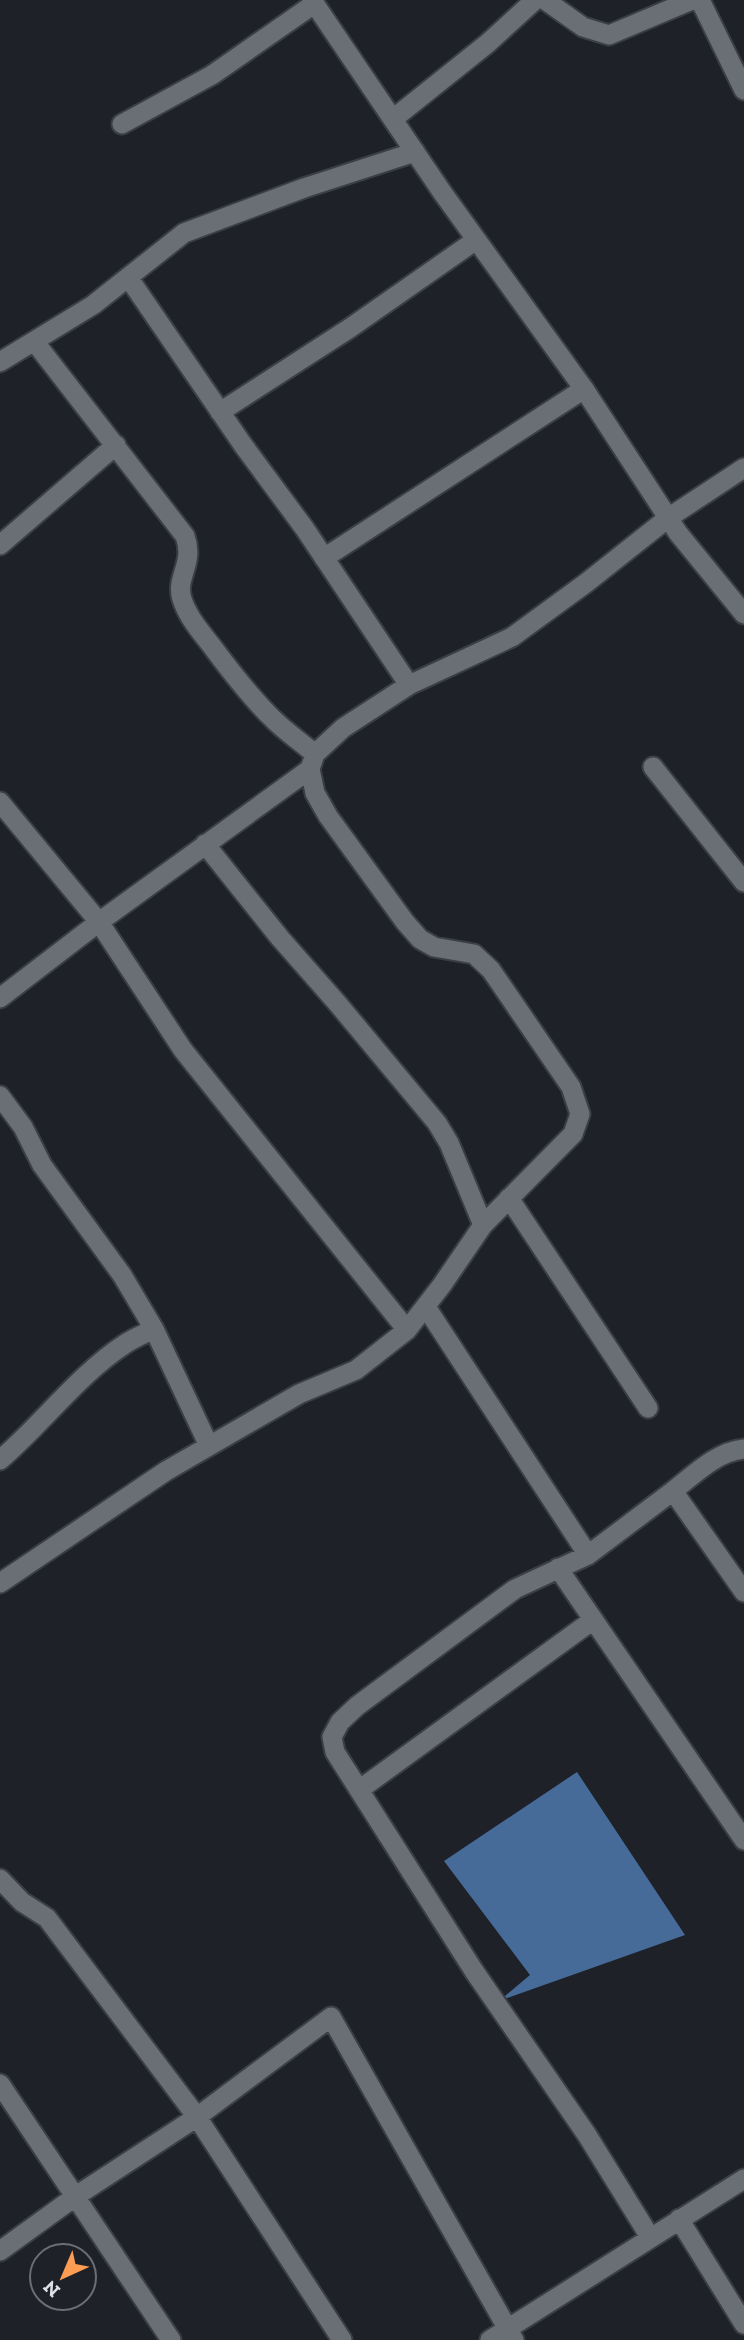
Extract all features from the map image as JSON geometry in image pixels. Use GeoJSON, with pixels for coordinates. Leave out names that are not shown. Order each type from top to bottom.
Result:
{"type":"FeatureCollection","features":[{"type":"Feature","properties":{"kind":"street"},"geometry":{"type":"LineString","coordinates":[[393,119],[488,43],[535,0]]}},
{"type":"Feature","properties":{"kind":"street"},"geometry":{"type":"LineString","coordinates":[[545,0],[583,27],[609,35],[692,0]]}},
{"type":"Feature","properties":{"kind":"street"},"geometry":{"type":"LineString","coordinates":[[700,0],[744,90]]}},
{"type":"Feature","properties":{"kind":"street"},"geometry":{"type":"LineString","coordinates":[[122,124],[212,75],[313,2],[476,240],[584,389],[678,533],[744,614]]}},
{"type":"Feature","properties":{"kind":"street"},"geometry":{"type":"LineString","coordinates":[[0,362],[93,304],[184,233],[304,188],[415,152]]}},
{"type":"Feature","properties":{"kind":"street"},"geometry":{"type":"LineString","coordinates":[[220,412],[350,328],[476,240]]}},
{"type":"Feature","properties":{"kind":"street"},"geometry":{"type":"LineString","coordinates":[[128,277],[409,685]]}},
{"type":"Feature","properties":{"kind":"street"},"geometry":{"type":"LineString","coordinates":[[0,1583],[166,1471],[299,1394],[355,1370],[407,1330],[483,1225],[573,1133],[580,1114],[571,1087],[491,970],[474,954],[434,947],[420,939],[328,816],[315,793],[312,761],[242,685],[192,621],[181,597],[180,582],[190,548],[185,536],[34,341]]}},
{"type":"Feature","properties":{"kind":"street"},"geometry":{"type":"LineString","coordinates":[[324,558],[584,389]]}},
{"type":"Feature","properties":{"kind":"street"},"geometry":{"type":"LineString","coordinates":[[0,545],[116,445]]}},
{"type":"Feature","properties":{"kind":"street"},"geometry":{"type":"LineString","coordinates":[[0,998],[312,761],[343,728],[409,685],[512,637],[668,518],[744,468]]}},
{"type":"Feature","properties":{"kind":"street"},"geometry":{"type":"LineString","coordinates":[[653,767],[744,882]]}},
{"type":"Feature","properties":{"kind":"street"},"geometry":{"type":"LineString","coordinates":[[0,802],[99,922],[183,1050],[407,1330]]}},
{"type":"Feature","properties":{"kind":"street"},"geometry":{"type":"LineString","coordinates":[[205,844],[280,938],[437,1123],[449,1143],[483,1225]]}},
{"type":"Feature","properties":{"kind":"street"},"geometry":{"type":"LineString","coordinates":[[0,1096],[23,1127],[42,1165],[122,1275],[154,1329],[209,1446]]}},
{"type":"Feature","properties":{"kind":"street"},"geometry":{"type":"LineString","coordinates":[[509,1198],[648,1408]]}},
{"type":"Feature","properties":{"kind":"street"},"geometry":{"type":"LineString","coordinates":[[426,1307],[588,1555]]}},
{"type":"Feature","properties":{"kind":"street"},"geometry":{"type":"LineString","coordinates":[[0,1460],[27,1437],[81,1381],[124,1344],[154,1329]]}},
{"type":"Feature","properties":{"kind":"street"},"geometry":{"type":"LineString","coordinates":[[650,2236],[587,2134],[474,1972],[335,1752],[332,1737],[340,1722],[357,1706],[515,1589],[588,1555],[718,1456],[732,1450],[744,1449]]}},
{"type":"Feature","properties":{"kind":"street"},"geometry":{"type":"LineString","coordinates":[[673,1491],[744,1592]]}},
{"type":"Feature","properties":{"kind":"street"},"geometry":{"type":"LineString","coordinates":[[558,1569],[744,1840]]}},
{"type":"Feature","properties":{"kind":"street"},"geometry":{"type":"LineString","coordinates":[[359,1790],[593,1620]]}},
{"type":"Feature","properties":{"kind":"street"},"geometry":{"type":"LineString","coordinates":[[0,1879],[22,1902],[47,1919],[197,2117],[342,2340]]}},
{"type":"Feature","properties":{"kind":"street"},"geometry":{"type":"LineString","coordinates":[[0,2251],[76,2196],[197,2117],[331,2017],[511,2334]]}},
{"type":"Feature","properties":{"kind":"street"},"geometry":{"type":"LineString","coordinates":[[0,2084],[171,2340]]}},
{"type":"Feature","properties":{"kind":"street"},"geometry":{"type":"LineString","coordinates":[[490,2340],[511,2334],[650,2236],[744,2179]]}},
{"type":"Feature","properties":{"kind":"street"},"geometry":{"type":"LineString","coordinates":[[679,2219],[744,2324]]}},
{"type":"Feature","properties":{"kind":"water"},"geometry":{"type":"Polygon","coordinates":[[[577,1772],[685,1935],[499,2001],[530,1975],[444,1861],[577,1772]]]}}]}
